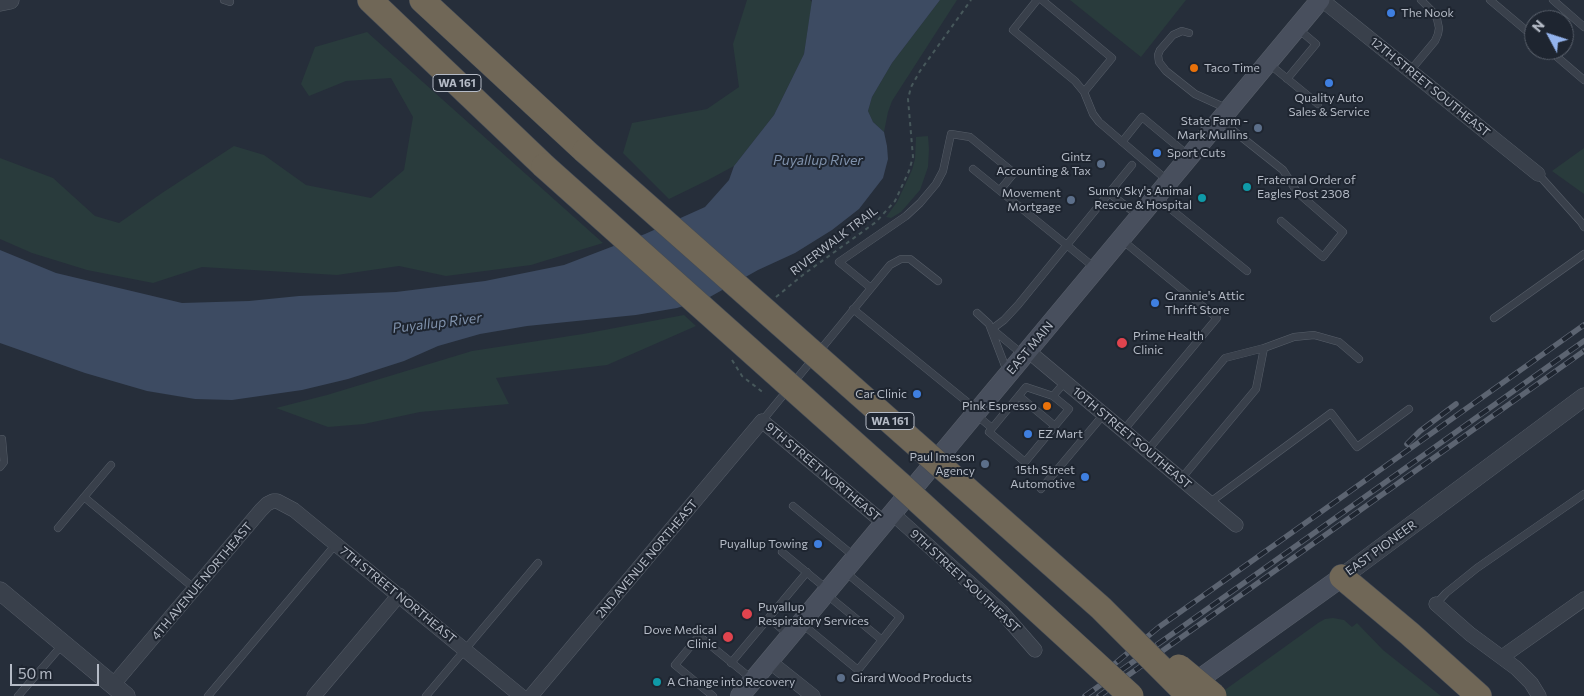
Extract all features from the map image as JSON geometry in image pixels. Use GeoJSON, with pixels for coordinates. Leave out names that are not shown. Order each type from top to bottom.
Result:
{"type":"FeatureCollection","features":[{"type":"Feature","properties":{"kind":"highway","name":"WA 161"},"geometry":{"type":"LineString","coordinates":[[370,0],[544,166],[1131,696]]}},
{"type":"Feature","properties":{"kind":"highway","name":"WA 161"},"geometry":{"type":"LineString","coordinates":[[422,0],[585,151],[1101,608],[1189,696]]}},
{"type":"Feature","properties":{"kind":"highway"},"geometry":{"type":"LineString","coordinates":[[995,513],[1214,696]]}},
{"type":"Feature","properties":{"kind":"highway"},"geometry":{"type":"LineString","coordinates":[[980,558],[1110,696]]}},
{"type":"Feature","properties":{"kind":"highway"},"geometry":{"type":"LineString","coordinates":[[1336,581],[1459,696]]}},
{"type":"Feature","properties":{"kind":"highway"},"geometry":{"type":"LineString","coordinates":[[1336,581],[1410,634],[1479,696]]}},
{"type":"Feature","properties":{"kind":"main road","name":"EAST MAIN"},"geometry":{"type":"LineString","coordinates":[[740,696],[1321,0]]}},
{"type":"Feature","properties":{"kind":"main road","name":"EAST PIONEER"},"geometry":{"type":"LineString","coordinates":[[1176,696],[1336,581]]}},
{"type":"Feature","properties":{"kind":"street"},"geometry":{"type":"LineString","coordinates":[[0,2],[10,0]]}},
{"type":"Feature","properties":{"kind":"street","name":"12TH STREET SOUTHEAST"},"geometry":{"type":"LineString","coordinates":[[1321,0],[1538,174]]}},
{"type":"Feature","properties":{"kind":"street","name":"10TH STREET SOUTHEAST"},"geometry":{"type":"LineString","coordinates":[[1025,353],[1065,382],[1236,525]]}},
{"type":"Feature","properties":{"kind":"street","name":"EAST PIONEER"},"geometry":{"type":"LineString","coordinates":[[1336,581],[1584,397]]}},
{"type":"Feature","properties":{"kind":"street","name":"9TH STREET NORTHEAST"},"geometry":{"type":"LineString","coordinates":[[762,421],[888,518]]}},
{"type":"Feature","properties":{"kind":"street","name":"2ND AVENUE NORTHEAST"},"geometry":{"type":"LineString","coordinates":[[531,696],[762,421]]}},
{"type":"Feature","properties":{"kind":"street","name":"4TH AVENUE NORTHEAST"},"geometry":{"type":"LineString","coordinates":[[120,691],[195,589],[261,510],[272,501]]}},
{"type":"Feature","properties":{"kind":"street","name":"7TH STREET NORTHEAST"},"geometry":{"type":"LineString","coordinates":[[272,501],[283,503],[294,510],[521,696]]}},
{"type":"Feature","properties":{"kind":"street","name":"9TH STREET SOUTHEAST"},"geometry":{"type":"LineString","coordinates":[[888,518],[1001,611],[1035,650]]}},
{"type":"Feature","properties":{"kind":"street"},"geometry":{"type":"LineString","coordinates":[[0,591],[120,691]]}},
{"type":"Feature","properties":{"kind":"street"},"geometry":{"type":"LineString","coordinates":[[314,696],[399,596]]}},
{"type":"Feature","properties":{"kind":"street"},"geometry":{"type":"LineString","coordinates":[[1502,657],[1584,599]]}},
{"type":"Feature","properties":{"kind":"street"},"geometry":{"type":"LineString","coordinates":[[1436,604],[1470,634],[1502,657],[1531,684],[1539,696]]}},
{"type":"Feature","properties":{"kind":"street"},"geometry":{"type":"LineString","coordinates":[[770,661],[813,696]]}},
{"type":"Feature","properties":{"kind":"lane"},"geometry":{"type":"LineString","coordinates":[[1038,0],[1013,30],[1074,82],[1084,92],[1093,114],[1099,122],[1168,182]]}},
{"type":"Feature","properties":{"kind":"lane"},"geometry":{"type":"LineString","coordinates":[[1042,0],[1112,58],[1084,92]]}},
{"type":"Feature","properties":{"kind":"lane"},"geometry":{"type":"LineString","coordinates":[[1410,71],[1435,41],[1439,28],[1434,14],[1421,0]]}},
{"type":"Feature","properties":{"kind":"lane"},"geometry":{"type":"LineString","coordinates":[[1553,0],[1584,27]]}},
{"type":"Feature","properties":{"kind":"lane"},"geometry":{"type":"LineString","coordinates":[[1495,1],[1524,28]]}},
{"type":"Feature","properties":{"kind":"lane"},"geometry":{"type":"LineString","coordinates":[[1287,79],[1316,44],[1296,28]]}},
{"type":"Feature","properties":{"kind":"lane"},"geometry":{"type":"LineString","coordinates":[[1189,33],[1182,31],[1173,35],[1159,53],[1159,62],[1166,71],[1224,114],[1283,170],[1297,192],[1344,232],[1323,257],[1281,221]]}},
{"type":"Feature","properties":{"kind":"lane"},"geometry":{"type":"LineString","coordinates":[[1561,60],[1584,80]]}},
{"type":"Feature","properties":{"kind":"lane"},"geometry":{"type":"LineString","coordinates":[[1268,63],[1318,104]]}},
{"type":"Feature","properties":{"kind":"lane"},"geometry":{"type":"LineString","coordinates":[[1122,142],[1142,117],[1189,156]]}},
{"type":"Feature","properties":{"kind":"lane"},"geometry":{"type":"LineString","coordinates":[[871,288],[839,262],[906,216],[920,203],[936,184],[943,171],[951,134],[970,137],[1014,174],[1000,190]]}},
{"type":"Feature","properties":{"kind":"lane"},"geometry":{"type":"LineString","coordinates":[[992,329],[1004,320],[1018,305],[1132,166]]}},
{"type":"Feature","properties":{"kind":"lane"},"geometry":{"type":"LineString","coordinates":[[973,168],[1095,269]]}},
{"type":"Feature","properties":{"kind":"lane"},"geometry":{"type":"LineString","coordinates":[[1538,174],[1584,227]]}},
{"type":"Feature","properties":{"kind":"lane"},"geometry":{"type":"LineString","coordinates":[[1109,193],[1139,216]]}},
{"type":"Feature","properties":{"kind":"lane"},"geometry":{"type":"LineString","coordinates":[[1155,197],[1247,271]]}},
{"type":"Feature","properties":{"kind":"lane"},"geometry":{"type":"LineString","coordinates":[[1121,238],[1217,318],[1123,431]]}},
{"type":"Feature","properties":{"kind":"lane"},"geometry":{"type":"LineString","coordinates":[[1494,318],[1584,254]]}},
{"type":"Feature","properties":{"kind":"lane"},"geometry":{"type":"LineString","coordinates":[[762,421],[890,265],[901,258],[910,259],[938,281]]}},
{"type":"Feature","properties":{"kind":"lane"},"geometry":{"type":"LineString","coordinates":[[853,309],[976,412],[992,428]]}},
{"type":"Feature","properties":{"kind":"lane"},"geometry":{"type":"LineString","coordinates":[[977,313],[992,329],[1008,373]]}},
{"type":"Feature","properties":{"kind":"lane"},"geometry":{"type":"LineString","coordinates":[[992,329],[1025,353]]}},
{"type":"Feature","properties":{"kind":"lane"},"geometry":{"type":"LineString","coordinates":[[1147,451],[1225,358],[1264,348],[1294,337],[1314,335],[1339,342],[1359,359]]}},
{"type":"Feature","properties":{"kind":"lane"},"geometry":{"type":"LineString","coordinates":[[1181,479],[1256,389],[1264,348]]}},
{"type":"Feature","properties":{"kind":"lane"},"geometry":{"type":"LineString","coordinates":[[1053,396],[1065,382]]}},
{"type":"Feature","properties":{"kind":"lane"},"geometry":{"type":"LineString","coordinates":[[1026,387],[1053,396],[1069,409],[1025,462],[989,432],[1026,387]]}},
{"type":"Feature","properties":{"kind":"lane"},"geometry":{"type":"LineString","coordinates":[[1019,396],[1055,426]]}},
{"type":"Feature","properties":{"kind":"lane"},"geometry":{"type":"LineString","coordinates":[[1209,502],[1331,412],[1357,448],[1409,409]]}},
{"type":"Feature","properties":{"kind":"lane"},"geometry":{"type":"LineString","coordinates":[[1041,489],[1104,414]]}},
{"type":"Feature","properties":{"kind":"lane"},"geometry":{"type":"LineString","coordinates":[[0,467],[4,462],[2,438]]}},
{"type":"Feature","properties":{"kind":"lane"},"geometry":{"type":"LineString","coordinates":[[58,528],[110,465]]}},
{"type":"Feature","properties":{"kind":"lane"},"geometry":{"type":"LineString","coordinates":[[1436,604],[1446,593],[1477,568],[1584,494]]}},
{"type":"Feature","properties":{"kind":"lane"},"geometry":{"type":"LineString","coordinates":[[84,497],[195,589]]}},
{"type":"Feature","properties":{"kind":"lane"},"geometry":{"type":"LineString","coordinates":[[769,618],[795,629],[858,670],[900,617],[793,506]]}},
{"type":"Feature","properties":{"kind":"lane"},"geometry":{"type":"LineString","coordinates":[[208,696],[336,544]]}},
{"type":"Feature","properties":{"kind":"lane"},"geometry":{"type":"LineString","coordinates":[[782,552],[807,572],[882,640]]}},
{"type":"Feature","properties":{"kind":"lane"},"geometry":{"type":"LineString","coordinates":[[426,696],[538,563]]}},
{"type":"Feature","properties":{"kind":"lane"},"geometry":{"type":"LineString","coordinates":[[732,663],[807,572]]}},
{"type":"Feature","properties":{"kind":"lane"},"geometry":{"type":"LineString","coordinates":[[713,696],[675,665],[699,636],[753,681]]}},
{"type":"Feature","properties":{"kind":"lane"},"geometry":{"type":"LineString","coordinates":[[18,696],[64,643]]}},
{"type":"Feature","properties":{"kind":"path","name":"RIVERWALK TRAIL"},"geometry":{"type":"LineString","coordinates":[[774,298],[876,222],[894,201],[909,171],[913,157],[908,99],[911,87],[920,71],[971,0]]}},
{"type":"Feature","properties":{"kind":"path"},"geometry":{"type":"LineString","coordinates":[[731,356],[734,365],[742,376],[765,394]]}},
{"type":"Feature","properties":{"kind":"shaded area"},"geometry":{"type":"Polygon","coordinates":[[[747,0],[810,0],[812,2],[804,54],[774,115],[734,166],[669,199],[623,153],[632,123],[707,109],[739,87],[733,44],[747,0]]]}},
{"type":"Feature","properties":{"kind":"shaded area"},"geometry":{"type":"Polygon","coordinates":[[[940,0],[957,0],[892,101],[884,132],[873,122],[868,111],[872,97],[892,63],[940,0]]]}},
{"type":"Feature","properties":{"kind":"shaded area"},"geometry":{"type":"Polygon","coordinates":[[[1070,0],[1186,0],[1141,57],[1070,0]]]}},
{"type":"Feature","properties":{"kind":"shaded area"},"geometry":{"type":"Polygon","coordinates":[[[367,32],[603,243],[531,265],[446,276],[399,266],[337,275],[202,267],[153,283],[87,270],[32,253],[0,239],[0,158],[53,178],[95,216],[119,223],[234,146],[264,155],[306,185],[371,198],[404,170],[413,117],[391,78],[346,81],[309,96],[301,84],[315,47],[367,32]]]}},
{"type":"Feature","properties":{"kind":"shaded area"},"geometry":{"type":"Polygon","coordinates":[[[928,136],[928,167],[920,190],[901,212],[891,218],[886,217],[897,202],[912,170],[915,159],[916,137],[928,136]]]}},
{"type":"Feature","properties":{"kind":"shaded area"},"geometry":{"type":"Polygon","coordinates":[[[1584,148],[1584,194],[1552,171],[1584,148]]]}},
{"type":"Feature","properties":{"kind":"shaded area"},"geometry":{"type":"Polygon","coordinates":[[[684,315],[696,326],[607,365],[496,378],[509,404],[420,412],[364,424],[328,427],[276,408],[327,395],[472,351],[583,334],[684,315]]]}},
{"type":"Feature","properties":{"kind":"shaded area"},"geometry":{"type":"Polygon","coordinates":[[[1325,619],[1344,620],[1352,627],[1357,623],[1383,650],[1441,696],[1227,696],[1222,692],[1318,623],[1325,619]]]}},
{"type":"Feature","properties":{"kind":"water","name":"Puyallup River"},"geometry":{"type":"Polygon","coordinates":[[[812,0],[940,0],[892,63],[872,97],[868,111],[873,122],[884,132],[888,159],[883,178],[859,209],[832,230],[795,253],[758,270],[708,298],[677,308],[636,315],[527,326],[480,334],[438,346],[404,361],[348,379],[302,390],[232,400],[195,399],[147,391],[85,373],[0,343],[0,250],[56,273],[182,303],[396,292],[485,281],[564,265],[645,234],[705,207],[729,180],[734,166],[774,115],[804,54],[812,0]]]}},
{"type":"Feature","properties":{"kind":"railway"},"geometry":{"type":"LineString","coordinates":[[1100,676],[1159,627],[1584,325]]}},
{"type":"Feature","properties":{"kind":"railway"},"geometry":{"type":"LineString","coordinates":[[1085,696],[1584,341]]}},
{"type":"Feature","properties":{"kind":"railway"},"geometry":{"type":"LineString","coordinates":[[1099,696],[1584,351]]}},
{"type":"Feature","properties":{"kind":"railway"},"geometry":{"type":"LineString","coordinates":[[1407,444],[1420,431],[1456,404]]}},
{"type":"Feature","properties":{"kind":"place","name":"The Nook"},"geometry":{"type":"Point","coordinates":[1391,13]}},
{"type":"Feature","properties":{"kind":"place","name":"Taco Time"},"geometry":{"type":"Point","coordinates":[1194,68]}},
{"type":"Feature","properties":{"kind":"place","name":"Quality Auto Sales & Service"},"geometry":{"type":"Point","coordinates":[1329,83]}},
{"type":"Feature","properties":{"kind":"place","name":"State Farm - Mark Mullins"},"geometry":{"type":"Point","coordinates":[1258,128]}},
{"type":"Feature","properties":{"kind":"place","name":"Sport Cuts"},"geometry":{"type":"Point","coordinates":[1157,153]}},
{"type":"Feature","properties":{"kind":"place","name":"Gintz Accounting & Tax"},"geometry":{"type":"Point","coordinates":[1101,164]}},
{"type":"Feature","properties":{"kind":"place","name":"Fraternal Order of Eagles Post 2308"},"geometry":{"type":"Point","coordinates":[1247,187]}},
{"type":"Feature","properties":{"kind":"place","name":"Sunny Sky's Animal Rescue & Hospital"},"geometry":{"type":"Point","coordinates":[1202,198]}},
{"type":"Feature","properties":{"kind":"place","name":"Movement Mortgage"},"geometry":{"type":"Point","coordinates":[1071,200]}},
{"type":"Feature","properties":{"kind":"place","name":"Grannie's Attic Thrift Store"},"geometry":{"type":"Point","coordinates":[1155,303]}},
{"type":"Feature","properties":{"kind":"place","name":"Prime Health Clinic"},"geometry":{"type":"Point","coordinates":[1122,343]}},
{"type":"Feature","properties":{"kind":"place","name":"Car Clinic"},"geometry":{"type":"Point","coordinates":[917,394]}},
{"type":"Feature","properties":{"kind":"place","name":"Pink Espresso"},"geometry":{"type":"Point","coordinates":[1047,406]}},
{"type":"Feature","properties":{"kind":"place","name":"EZ Mart"},"geometry":{"type":"Point","coordinates":[1028,434]}},
{"type":"Feature","properties":{"kind":"place","name":"Paul Imeson Agency"},"geometry":{"type":"Point","coordinates":[985,464]}},
{"type":"Feature","properties":{"kind":"place","name":"15th Street Automotive"},"geometry":{"type":"Point","coordinates":[1085,477]}},
{"type":"Feature","properties":{"kind":"place","name":"Puyallup Towing"},"geometry":{"type":"Point","coordinates":[818,544]}},
{"type":"Feature","properties":{"kind":"place","name":"Puyallup Respiratory Services"},"geometry":{"type":"Point","coordinates":[747,614]}},
{"type":"Feature","properties":{"kind":"place","name":"Dove Medical Clinic"},"geometry":{"type":"Point","coordinates":[728,637]}},
{"type":"Feature","properties":{"kind":"place","name":"Girard Wood Products"},"geometry":{"type":"Point","coordinates":[841,678]}},
{"type":"Feature","properties":{"kind":"place","name":"A Change into Recovery"},"geometry":{"type":"Point","coordinates":[657,682]}}]}
